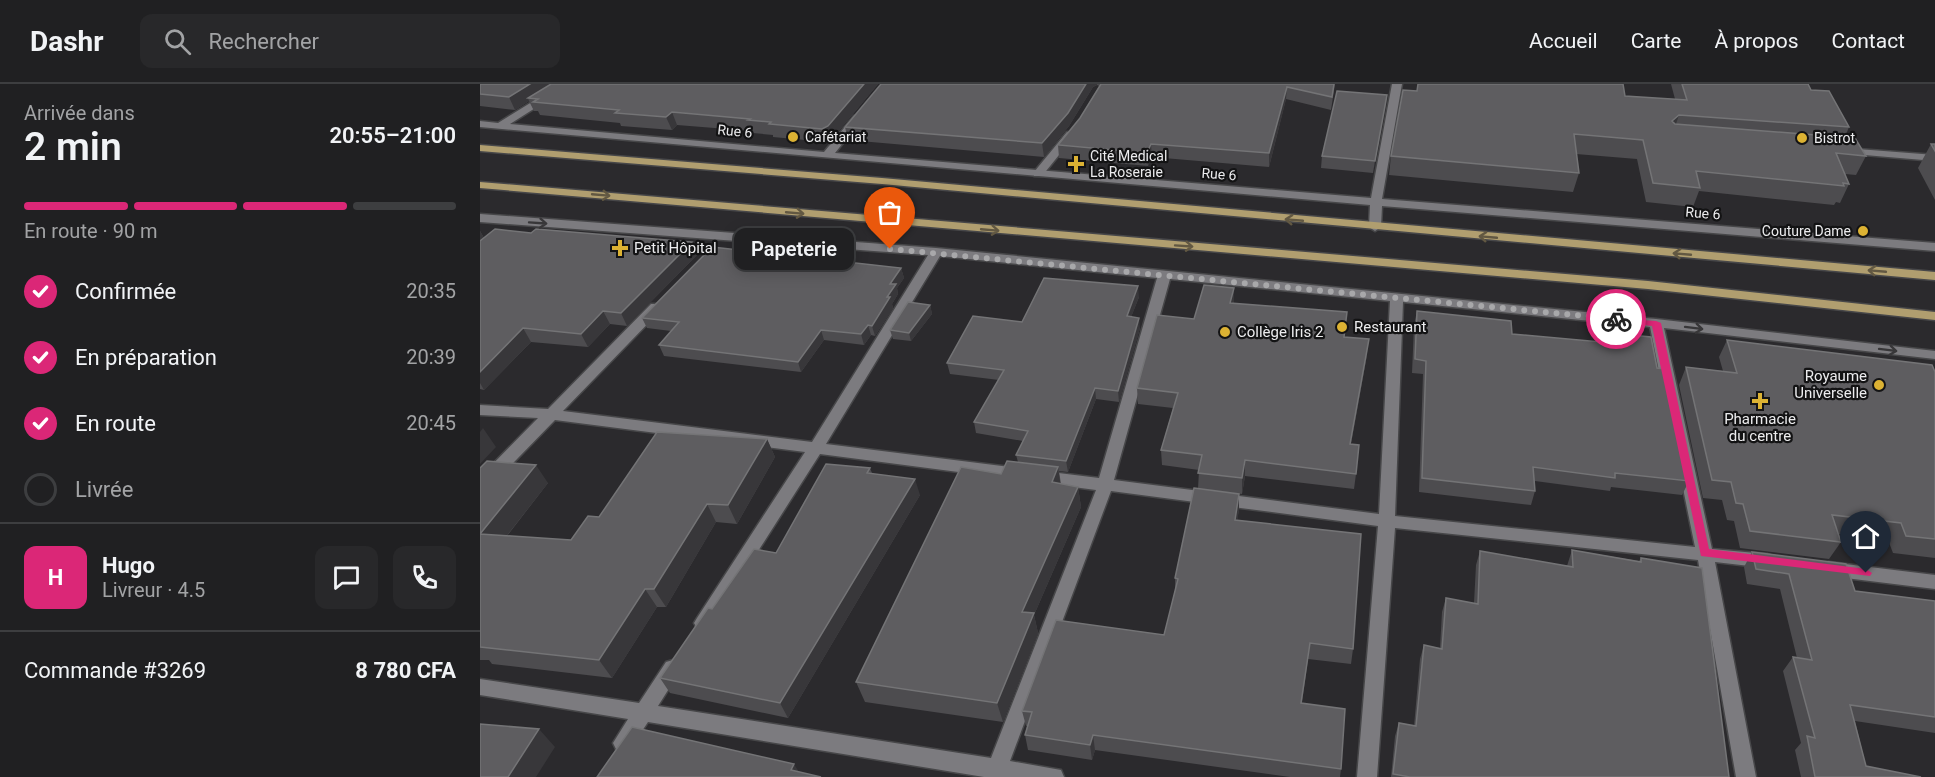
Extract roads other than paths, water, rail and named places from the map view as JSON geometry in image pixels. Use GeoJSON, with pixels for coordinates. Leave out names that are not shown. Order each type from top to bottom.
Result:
{"type":"FeatureCollection","features":[{"type":"Feature","properties":{"kind":"main road"},"geometry":{"type":"LineString","coordinates":[[480,148],[882,181],[1935,276]]}},
{"type":"Feature","properties":{"kind":"main road"},"geometry":{"type":"LineString","coordinates":[[480,185],[1648,285],[1935,316]]}},
{"type":"Feature","properties":{"kind":"street"},"geometry":{"type":"LineString","coordinates":[[501,125],[568,84]]}},
{"type":"Feature","properties":{"kind":"street"},"geometry":{"type":"LineString","coordinates":[[1375,227],[1376,201],[1397,84]]}},
{"type":"Feature","properties":{"kind":"street"},"geometry":{"type":"LineString","coordinates":[[827,155],[862,113]]}},
{"type":"Feature","properties":{"kind":"street","name":"Rue 6"},"geometry":{"type":"LineString","coordinates":[[480,124],[1038,174],[1935,247]]}},
{"type":"Feature","properties":{"kind":"street"},"geometry":{"type":"LineString","coordinates":[[1038,174],[1075,128]]}},
{"type":"Feature","properties":{"kind":"street"},"geometry":{"type":"LineString","coordinates":[[1828,150],[1935,158]]}},
{"type":"Feature","properties":{"kind":"street"},"geometry":{"type":"LineString","coordinates":[[480,218],[936,252],[1656,323],[1935,355]]}},
{"type":"Feature","properties":{"kind":"street"},"geometry":{"type":"LineString","coordinates":[[501,236],[516,222]]}},
{"type":"Feature","properties":{"kind":"street"},"geometry":{"type":"LineString","coordinates":[[708,254],[725,237]]}},
{"type":"Feature","properties":{"kind":"street"},"geometry":{"type":"LineString","coordinates":[[696,634],[816,448],[936,252]]}},
{"type":"Feature","properties":{"kind":"street"},"geometry":{"type":"LineString","coordinates":[[996,773],[1105,486],[1164,276]]}},
{"type":"Feature","properties":{"kind":"street"},"geometry":{"type":"LineString","coordinates":[[480,487],[667,296]]}},
{"type":"Feature","properties":{"kind":"street"},"geometry":{"type":"LineString","coordinates":[[1367,777],[1387,520],[1397,298]]}},
{"type":"Feature","properties":{"kind":"street"},"geometry":{"type":"LineString","coordinates":[[1656,323],[1705,553],[1746,777]]}},
{"type":"Feature","properties":{"kind":"street"},"geometry":{"type":"LineString","coordinates":[[1916,354],[1925,373]]}},
{"type":"Feature","properties":{"kind":"street"},"geometry":{"type":"LineString","coordinates":[[480,410],[551,414],[1105,486],[1387,520],[1785,563]]}},
{"type":"Feature","properties":{"kind":"street"},"geometry":{"type":"LineString","coordinates":[[1808,566],[1935,582]]}},
{"type":"Feature","properties":{"kind":"street"},"geometry":{"type":"LineString","coordinates":[[612,759],[683,654]]}},
{"type":"Feature","properties":{"kind":"street"},"geometry":{"type":"LineString","coordinates":[[480,687],[645,712],[996,773],[1054,777]]}},
{"type":"Feature","properties":{"kind":"place","name":"Cafétariat"},"geometry":{"type":"Point","coordinates":[793,137]}},
{"type":"Feature","properties":{"kind":"place","name":"Bistrot"},"geometry":{"type":"Point","coordinates":[1802,138]}},
{"type":"Feature","properties":{"kind":"place","name":"Cité Medical La Roseraie"},"geometry":{"type":"Point","coordinates":[1076,164]}},
{"type":"Feature","properties":{"kind":"place","name":"Couture Dame"},"geometry":{"type":"Point","coordinates":[1863,231]}},
{"type":"Feature","properties":{"kind":"place","name":"Petit Hôpital"},"geometry":{"type":"Point","coordinates":[620,248]}},
{"type":"Feature","properties":{"kind":"place","name":"Papeterie"},"geometry":{"type":"Point","coordinates":[890,249]}},
{"type":"Feature","properties":{"kind":"place","name":"Restaurant"},"geometry":{"type":"Point","coordinates":[1342,327]}},
{"type":"Feature","properties":{"kind":"place","name":"Collège Iris 2"},"geometry":{"type":"Point","coordinates":[1225,332]}},
{"type":"Feature","properties":{"kind":"place","name":"Royaume Universelle"},"geometry":{"type":"Point","coordinates":[1879,385]}},
{"type":"Feature","properties":{"kind":"place","name":"Pharmacie du centre"},"geometry":{"type":"Point","coordinates":[1760,401]}}]}
